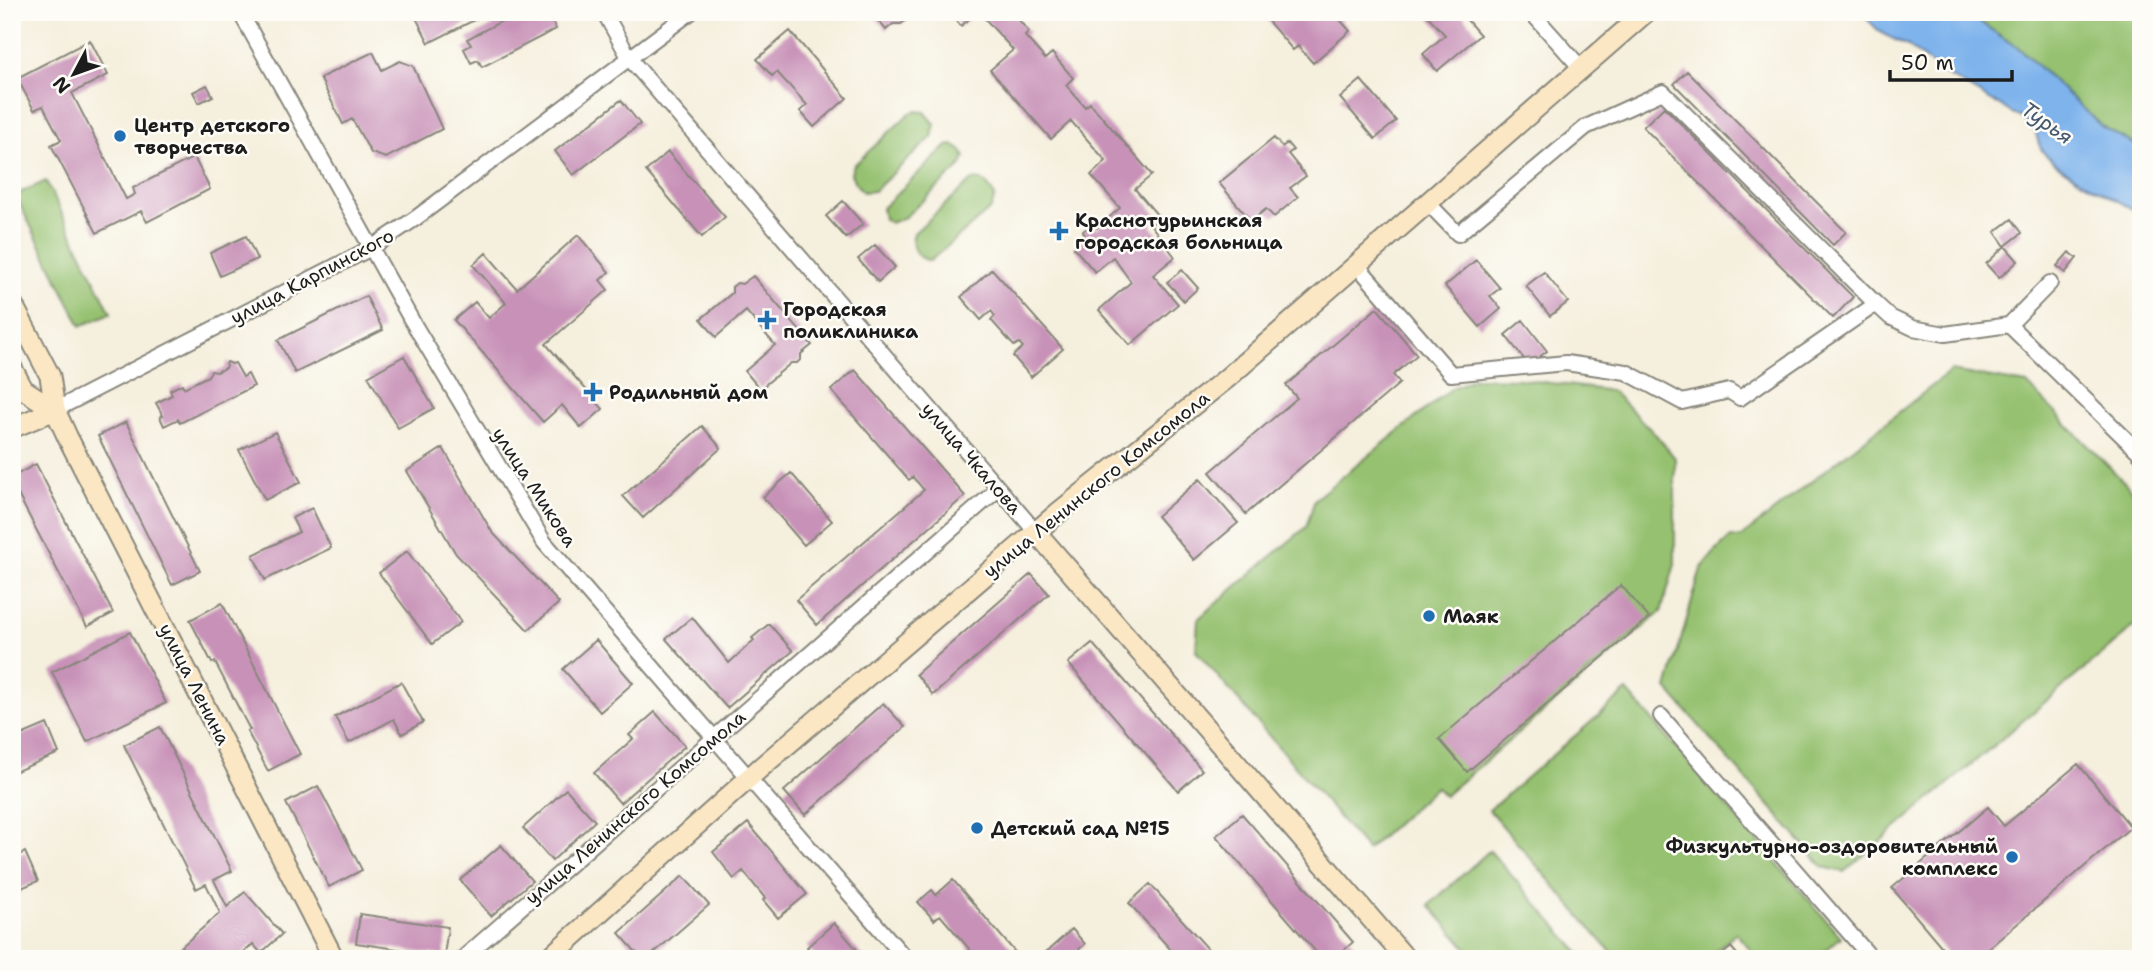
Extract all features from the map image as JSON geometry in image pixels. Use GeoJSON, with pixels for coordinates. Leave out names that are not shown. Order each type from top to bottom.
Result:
{"type":"FeatureCollection","features":[{"type":"Feature","properties":{"kind":"main road","name":"улица Ленинского Комсомола"},"geometry":{"type":"LineString","coordinates":[[548,959],[750,778],[1036,532],[1226,379],[1646,12]]}},
{"type":"Feature","properties":{"kind":"main road","name":"улица Ленина"},"geometry":{"type":"LineString","coordinates":[[12,303],[50,376],[55,410],[334,959]]}},
{"type":"Feature","properties":{"kind":"main road","name":"улица Ленина"},"geometry":{"type":"LineString","coordinates":[[12,368],[23,389],[55,410]]}},
{"type":"Feature","properties":{"kind":"main road","name":"улица Карпинского"},"geometry":{"type":"LineString","coordinates":[[12,428],[55,410]]}},
{"type":"Feature","properties":{"kind":"main road","name":"улица Чкалова"},"geometry":{"type":"LineString","coordinates":[[1036,532],[1406,959]]}},
{"type":"Feature","properties":{"kind":"street","name":"улица Микова"},"geometry":{"type":"LineString","coordinates":[[240,12],[469,420],[544,542],[906,959]]}},
{"type":"Feature","properties":{"kind":"street","name":"улица Чкалова"},"geometry":{"type":"LineString","coordinates":[[604,12],[630,59],[1036,532]]}},
{"type":"Feature","properties":{"kind":"street","name":"улица Карпинского"},"geometry":{"type":"LineString","coordinates":[[55,410],[371,248],[416,218],[691,12]]}},
{"type":"Feature","properties":{"kind":"street"},"geometry":{"type":"LineString","coordinates":[[1531,12],[1581,68]]}},
{"type":"Feature","properties":{"kind":"street"},"geometry":{"type":"LineString","coordinates":[[1427,203],[1458,234],[1586,127],[1663,92],[1890,317],[1913,328],[1945,334],[2009,325],[2050,283]]}},
{"type":"Feature","properties":{"kind":"street"},"geometry":{"type":"LineString","coordinates":[[1356,264],[1451,374],[1566,363],[1626,372],[1682,402],[1729,391],[1740,398],[1876,304]]}},
{"type":"Feature","properties":{"kind":"street"},"geometry":{"type":"LineString","coordinates":[[2009,325],[2141,454]]}},
{"type":"Feature","properties":{"kind":"street","name":"улица Ленинского Комсомола"},"geometry":{"type":"LineString","coordinates":[[462,959],[998,489]]}},
{"type":"Feature","properties":{"kind":"street"},"geometry":{"type":"LineString","coordinates":[[1661,716],[1872,959]]}},
{"type":"Feature","properties":{"kind":"green space"},"geometry":{"type":"Polygon","coordinates":[[[1966,12],[2141,12],[2141,148],[2101,126],[2021,50],[1966,12]]]}},
{"type":"Feature","properties":{"kind":"green space"},"geometry":{"type":"Polygon","coordinates":[[[925,112],[935,124],[932,137],[874,191],[863,192],[851,174],[853,166],[910,113],[925,112]]]}},
{"type":"Feature","properties":{"kind":"green space"},"geometry":{"type":"Polygon","coordinates":[[[953,145],[961,150],[965,157],[961,166],[905,217],[891,223],[884,219],[882,208],[947,146],[953,145]]]}},
{"type":"Feature","properties":{"kind":"green space"},"geometry":{"type":"Polygon","coordinates":[[[46,181],[111,313],[81,326],[15,195],[46,181]]]}},
{"type":"Feature","properties":{"kind":"green space"},"geometry":{"type":"Polygon","coordinates":[[[971,181],[985,182],[995,196],[991,209],[930,261],[921,257],[913,247],[914,233],[971,181]]]}},
{"type":"Feature","properties":{"kind":"green space"},"geometry":{"type":"Polygon","coordinates":[[[1951,371],[2027,384],[2141,499],[2141,621],[1844,872],[1823,867],[1667,689],[1701,569],[1715,552],[1731,537],[1740,538],[1951,371]]]}},
{"type":"Feature","properties":{"kind":"green space","name":"Маяк"},"geometry":{"type":"Polygon","coordinates":[[[1475,378],[1520,379],[1612,391],[1675,458],[1675,564],[1661,612],[1444,796],[1436,787],[1367,850],[1196,651],[1198,619],[1306,527],[1315,499],[1452,388],[1475,378]]]}},
{"type":"Feature","properties":{"kind":"green space"},"geometry":{"type":"Polygon","coordinates":[[[1627,691],[1841,937],[1816,959],[1758,959],[1736,933],[1706,959],[1641,959],[1634,951],[1625,959],[1617,959],[1489,810],[1627,691]]]}},
{"type":"Feature","properties":{"kind":"green space"},"geometry":{"type":"Polygon","coordinates":[[[1489,851],[1585,959],[1476,959],[1429,905],[1489,851]]]}},
{"type":"Feature","properties":{"kind":"water","name":"Турья"},"geometry":{"type":"Polygon","coordinates":[[[1860,12],[1965,12],[2021,50],[2101,126],[2141,148],[2141,214],[2065,170],[2044,153],[2035,131],[2025,121],[1943,73],[1908,46],[1881,33],[1860,12]]]}},
{"type":"Feature","properties":{"kind":"building"},"geometry":{"type":"Polygon","coordinates":[[[413,12],[490,12],[429,43],[413,12]]]}},
{"type":"Feature","properties":{"kind":"building"},"geometry":{"type":"Polygon","coordinates":[[[519,12],[547,12],[556,29],[482,67],[478,60],[471,63],[464,49],[471,45],[467,39],[519,12]]]}},
{"type":"Feature","properties":{"kind":"building"},"geometry":{"type":"Polygon","coordinates":[[[871,12],[909,12],[908,19],[901,24],[893,24],[886,30],[871,12]]]}},
{"type":"Feature","properties":{"kind":"building"},"geometry":{"type":"Polygon","coordinates":[[[949,12],[977,12],[961,26],[949,12]]]}},
{"type":"Feature","properties":{"kind":"building"},"geometry":{"type":"Polygon","coordinates":[[[979,12],[1012,12],[1029,32],[1025,36],[1045,59],[1052,53],[1073,78],[1066,85],[1085,107],[1090,103],[1152,175],[1135,189],[1159,217],[1151,225],[1175,257],[1153,275],[1178,304],[1130,345],[1099,310],[1131,282],[1113,257],[1095,272],[1074,248],[1086,238],[1083,231],[1090,226],[1097,228],[1120,208],[1091,175],[1106,161],[1071,121],[1051,139],[990,70],[1013,50],[979,12]]]}},
{"type":"Feature","properties":{"kind":"building"},"geometry":{"type":"Polygon","coordinates":[[[1260,12],[1333,12],[1350,31],[1313,63],[1298,46],[1293,50],[1260,12]]]}},
{"type":"Feature","properties":{"kind":"building"},"geometry":{"type":"Polygon","coordinates":[[[1432,12],[1460,12],[1480,35],[1437,71],[1423,54],[1445,35],[1428,16],[1432,12]]]}},
{"type":"Feature","properties":{"kind":"building"},"geometry":{"type":"Polygon","coordinates":[[[790,31],[847,98],[814,127],[800,111],[807,105],[777,72],[772,76],[757,59],[790,31]]]}},
{"type":"Feature","properties":{"kind":"building"},"geometry":{"type":"Polygon","coordinates":[[[90,40],[108,75],[72,93],[126,199],[135,194],[133,188],[194,157],[210,189],[147,222],[141,211],[97,233],[51,145],[61,140],[43,106],[34,110],[17,78],[90,40]]]}},
{"type":"Feature","properties":{"kind":"building"},"geometry":{"type":"Polygon","coordinates":[[[373,52],[382,70],[400,61],[413,66],[442,129],[386,158],[371,153],[352,119],[343,124],[320,78],[373,52]]]}},
{"type":"Feature","properties":{"kind":"building"},"geometry":{"type":"Polygon","coordinates":[[[1687,71],[1846,232],[1833,245],[1674,84],[1687,71]]]}},
{"type":"Feature","properties":{"kind":"building"},"geometry":{"type":"Polygon","coordinates":[[[1361,80],[1396,121],[1375,139],[1340,98],[1361,80]]]}},
{"type":"Feature","properties":{"kind":"building"},"geometry":{"type":"Polygon","coordinates":[[[207,85],[213,96],[199,103],[193,92],[207,85]]]}},
{"type":"Feature","properties":{"kind":"building"},"geometry":{"type":"Polygon","coordinates":[[[621,100],[640,124],[573,175],[555,151],[621,100]]]}},
{"type":"Feature","properties":{"kind":"building"},"geometry":{"type":"Polygon","coordinates":[[[1664,107],[1853,297],[1833,318],[1643,127],[1664,107]]]}},
{"type":"Feature","properties":{"kind":"building"},"geometry":{"type":"Polygon","coordinates":[[[1274,138],[1282,147],[1287,143],[1293,150],[1288,154],[1306,176],[1290,188],[1298,197],[1274,217],[1266,209],[1251,221],[1219,183],[1274,138]]]}},
{"type":"Feature","properties":{"kind":"building"},"geometry":{"type":"Polygon","coordinates":[[[668,152],[725,217],[702,237],[646,171],[668,152]]]}},
{"type":"Feature","properties":{"kind":"building"},"geometry":{"type":"Polygon","coordinates":[[[843,201],[863,224],[846,238],[826,216],[843,201]]]}},
{"type":"Feature","properties":{"kind":"building"},"geometry":{"type":"Polygon","coordinates":[[[2012,219],[2022,233],[2005,246],[1995,232],[2012,219]]]}},
{"type":"Feature","properties":{"kind":"building"},"geometry":{"type":"Polygon","coordinates":[[[578,235],[609,272],[600,280],[608,290],[546,344],[603,409],[581,428],[562,405],[543,422],[454,320],[475,302],[489,318],[506,303],[473,265],[486,253],[517,289],[578,235]]]}},
{"type":"Feature","properties":{"kind":"building"},"geometry":{"type":"Polygon","coordinates":[[[246,236],[257,259],[220,276],[210,253],[246,236]]]}},
{"type":"Feature","properties":{"kind":"building"},"geometry":{"type":"Polygon","coordinates":[[[875,245],[895,267],[878,282],[858,259],[875,245]]]}},
{"type":"Feature","properties":{"kind":"building"},"geometry":{"type":"Polygon","coordinates":[[[2005,246],[2018,261],[1999,278],[1986,264],[2005,246]]]}},
{"type":"Feature","properties":{"kind":"building"},"geometry":{"type":"Polygon","coordinates":[[[2069,252],[2077,258],[2065,273],[2057,266],[2069,252]]]}},
{"type":"Feature","properties":{"kind":"building"},"geometry":{"type":"Polygon","coordinates":[[[1476,260],[1500,288],[1490,296],[1501,309],[1480,327],[1445,286],[1476,260]]]}},
{"type":"Feature","properties":{"kind":"building"},"geometry":{"type":"Polygon","coordinates":[[[992,269],[1063,349],[1031,377],[1013,356],[1023,347],[1019,343],[1014,346],[991,320],[995,316],[991,311],[981,320],[961,297],[992,269]]]}},
{"type":"Feature","properties":{"kind":"building"},"geometry":{"type":"Polygon","coordinates":[[[1182,270],[1198,288],[1184,301],[1167,282],[1182,270]]]}},
{"type":"Feature","properties":{"kind":"building"},"geometry":{"type":"Polygon","coordinates":[[[1544,272],[1568,302],[1550,316],[1526,286],[1544,272]]]}},
{"type":"Feature","properties":{"kind":"building"},"geometry":{"type":"Polygon","coordinates":[[[753,276],[812,345],[801,354],[797,363],[791,363],[760,389],[745,371],[775,345],[746,311],[716,337],[701,319],[732,293],[732,287],[753,276]]]}},
{"type":"Feature","properties":{"kind":"building"},"geometry":{"type":"Polygon","coordinates":[[[366,296],[383,330],[295,373],[278,340],[366,296]]]}},
{"type":"Feature","properties":{"kind":"building"},"geometry":{"type":"Polygon","coordinates":[[[1377,308],[1417,355],[1393,375],[1400,383],[1246,514],[1210,472],[1297,398],[1286,385],[1377,308]]]}},
{"type":"Feature","properties":{"kind":"building"},"geometry":{"type":"Polygon","coordinates":[[[1523,320],[1547,351],[1529,365],[1505,335],[1523,320]]]}},
{"type":"Feature","properties":{"kind":"building"},"geometry":{"type":"Polygon","coordinates":[[[404,356],[434,408],[398,428],[368,376],[404,356]]]}},
{"type":"Feature","properties":{"kind":"building"},"geometry":{"type":"Polygon","coordinates":[[[227,362],[235,363],[243,377],[248,374],[254,386],[180,423],[178,419],[164,426],[160,417],[163,416],[156,403],[172,395],[170,390],[182,384],[184,388],[208,376],[211,371],[217,372],[225,368],[227,362]]]}},
{"type":"Feature","properties":{"kind":"building"},"geometry":{"type":"Polygon","coordinates":[[[855,370],[965,496],[817,625],[796,600],[924,490],[913,477],[909,480],[831,390],[855,370]]]}},
{"type":"Feature","properties":{"kind":"building"},"geometry":{"type":"Polygon","coordinates":[[[126,422],[200,571],[172,585],[98,436],[126,422]]]}},
{"type":"Feature","properties":{"kind":"building"},"geometry":{"type":"Polygon","coordinates":[[[702,426],[721,448],[643,518],[623,496],[702,426]]]}},
{"type":"Feature","properties":{"kind":"building"},"geometry":{"type":"Polygon","coordinates":[[[275,432],[301,482],[265,500],[239,450],[275,432]]]}},
{"type":"Feature","properties":{"kind":"building"},"geometry":{"type":"Polygon","coordinates":[[[443,448],[492,532],[559,603],[528,630],[456,554],[407,471],[443,448]]]}},
{"type":"Feature","properties":{"kind":"building"},"geometry":{"type":"Polygon","coordinates":[[[36,464],[113,613],[87,627],[12,483],[12,477],[36,464]]]}},
{"type":"Feature","properties":{"kind":"building"},"geometry":{"type":"Polygon","coordinates":[[[791,473],[832,521],[804,545],[763,497],[791,473]]]}},
{"type":"Feature","properties":{"kind":"building"},"geometry":{"type":"Polygon","coordinates":[[[1200,479],[1238,523],[1194,560],[1157,516],[1200,479]]]}},
{"type":"Feature","properties":{"kind":"building"},"geometry":{"type":"Polygon","coordinates":[[[312,508],[331,548],[265,580],[253,555],[299,532],[292,518],[312,508]]]}},
{"type":"Feature","properties":{"kind":"building"},"geometry":{"type":"Polygon","coordinates":[[[407,551],[461,622],[432,644],[379,573],[407,551]]]}},
{"type":"Feature","properties":{"kind":"building"},"geometry":{"type":"Polygon","coordinates":[[[1031,574],[1049,594],[933,695],[916,674],[1031,574]]]}},
{"type":"Feature","properties":{"kind":"building"},"geometry":{"type":"Polygon","coordinates":[[[1621,585],[1649,618],[1467,772],[1439,739],[1621,585]]]}},
{"type":"Feature","properties":{"kind":"building"},"geometry":{"type":"Polygon","coordinates":[[[222,603],[300,754],[268,771],[215,662],[212,663],[190,620],[222,603]]]}},
{"type":"Feature","properties":{"kind":"building"},"geometry":{"type":"Polygon","coordinates":[[[692,617],[729,663],[769,624],[793,651],[727,708],[666,639],[692,617]]]}},
{"type":"Feature","properties":{"kind":"building"},"geometry":{"type":"Polygon","coordinates":[[[130,632],[166,703],[87,742],[52,672],[130,632]]]}},
{"type":"Feature","properties":{"kind":"building"},"geometry":{"type":"Polygon","coordinates":[[[596,640],[633,683],[600,712],[563,669],[596,640]]]}},
{"type":"Feature","properties":{"kind":"building"},"geometry":{"type":"Polygon","coordinates":[[[1092,643],[1202,770],[1178,791],[1068,663],[1092,643]]]}},
{"type":"Feature","properties":{"kind":"building"},"geometry":{"type":"Polygon","coordinates":[[[401,682],[423,722],[402,734],[394,719],[349,743],[335,717],[401,682]]]}},
{"type":"Feature","properties":{"kind":"building"},"geometry":{"type":"Polygon","coordinates":[[[883,703],[905,727],[805,815],[784,791],[883,703]]]}},
{"type":"Feature","properties":{"kind":"building"},"geometry":{"type":"Polygon","coordinates":[[[655,712],[685,746],[620,803],[594,773],[633,739],[629,735],[655,712]]]}},
{"type":"Feature","properties":{"kind":"building"},"geometry":{"type":"Polygon","coordinates":[[[47,724],[59,753],[12,773],[12,739],[47,724]]]}},
{"type":"Feature","properties":{"kind":"building"},"geometry":{"type":"Polygon","coordinates":[[[160,727],[232,871],[214,880],[227,907],[245,892],[282,934],[261,953],[253,944],[236,959],[167,959],[220,913],[206,884],[196,889],[124,745],[160,727]]]}},
{"type":"Feature","properties":{"kind":"building","name":"Физкультурно-оздоровительный комплекс"},"geometry":{"type":"Polygon","coordinates":[[[2078,764],[2131,827],[1976,959],[1952,959],[1892,888],[1988,807],[2004,826],[2078,764]]]}},
{"type":"Feature","properties":{"kind":"building"},"geometry":{"type":"Polygon","coordinates":[[[318,786],[362,870],[329,887],[286,803],[318,786]]]}},
{"type":"Feature","properties":{"kind":"building"},"geometry":{"type":"Polygon","coordinates":[[[566,789],[595,821],[552,861],[523,828],[566,789]]]}},
{"type":"Feature","properties":{"kind":"building"},"geometry":{"type":"Polygon","coordinates":[[[1242,814],[1353,942],[1334,959],[1322,959],[1216,836],[1242,814]]]}},
{"type":"Feature","properties":{"kind":"building"},"geometry":{"type":"Polygon","coordinates":[[[748,823],[807,894],[778,918],[743,871],[734,879],[713,852],[748,823]]]}},
{"type":"Feature","properties":{"kind":"building"},"geometry":{"type":"Polygon","coordinates":[[[501,845],[532,881],[491,916],[460,880],[501,845]]]}},
{"type":"Feature","properties":{"kind":"building"},"geometry":{"type":"Polygon","coordinates":[[[25,852],[38,881],[12,892],[12,858],[25,852]]]}},
{"type":"Feature","properties":{"kind":"building"},"geometry":{"type":"Polygon","coordinates":[[[683,876],[709,905],[647,959],[642,959],[619,933],[683,876]]]}},
{"type":"Feature","properties":{"kind":"building"},"geometry":{"type":"Polygon","coordinates":[[[953,880],[1021,959],[978,959],[940,915],[934,920],[918,902],[932,890],[936,895],[953,880]]]}},
{"type":"Feature","properties":{"kind":"building"},"geometry":{"type":"Polygon","coordinates":[[[1150,884],[1217,959],[1179,959],[1129,903],[1150,884]]]}},
{"type":"Feature","properties":{"kind":"building"},"geometry":{"type":"Polygon","coordinates":[[[360,914],[448,927],[444,956],[356,943],[360,914]]]}},
{"type":"Feature","properties":{"kind":"building"},"geometry":{"type":"Polygon","coordinates":[[[834,923],[865,959],[817,959],[807,947],[834,923]]]}},
{"type":"Feature","properties":{"kind":"building"},"geometry":{"type":"Polygon","coordinates":[[[1072,929],[1085,944],[1068,959],[1046,959],[1043,955],[1072,929]]]}},
{"type":"Feature","properties":{"kind":"building"},"geometry":{"type":"Polygon","coordinates":[[[1731,947],[1741,959],[1717,959],[1731,947]]]}},
{"type":"Feature","properties":{"kind":"place","name":"Центр детского творчества"},"geometry":{"type":"Point","coordinates":[120,136]}},
{"type":"Feature","properties":{"kind":"place","name":"Краснотурьинская городская больница"},"geometry":{"type":"Point","coordinates":[1059,231]}},
{"type":"Feature","properties":{"kind":"place","name":"Городская поликлиника"},"geometry":{"type":"Point","coordinates":[767,320]}},
{"type":"Feature","properties":{"kind":"place","name":"Родильный дом"},"geometry":{"type":"Point","coordinates":[593,392]}},
{"type":"Feature","properties":{"kind":"place","name":"Маяк"},"geometry":{"type":"Point","coordinates":[1429,616]}},
{"type":"Feature","properties":{"kind":"place","name":"Детский сад №15"},"geometry":{"type":"Point","coordinates":[977,828]}},
{"type":"Feature","properties":{"kind":"place","name":"Физкультурно-оздоровительный комплекс"},"geometry":{"type":"Point","coordinates":[2012,857]}}]}
